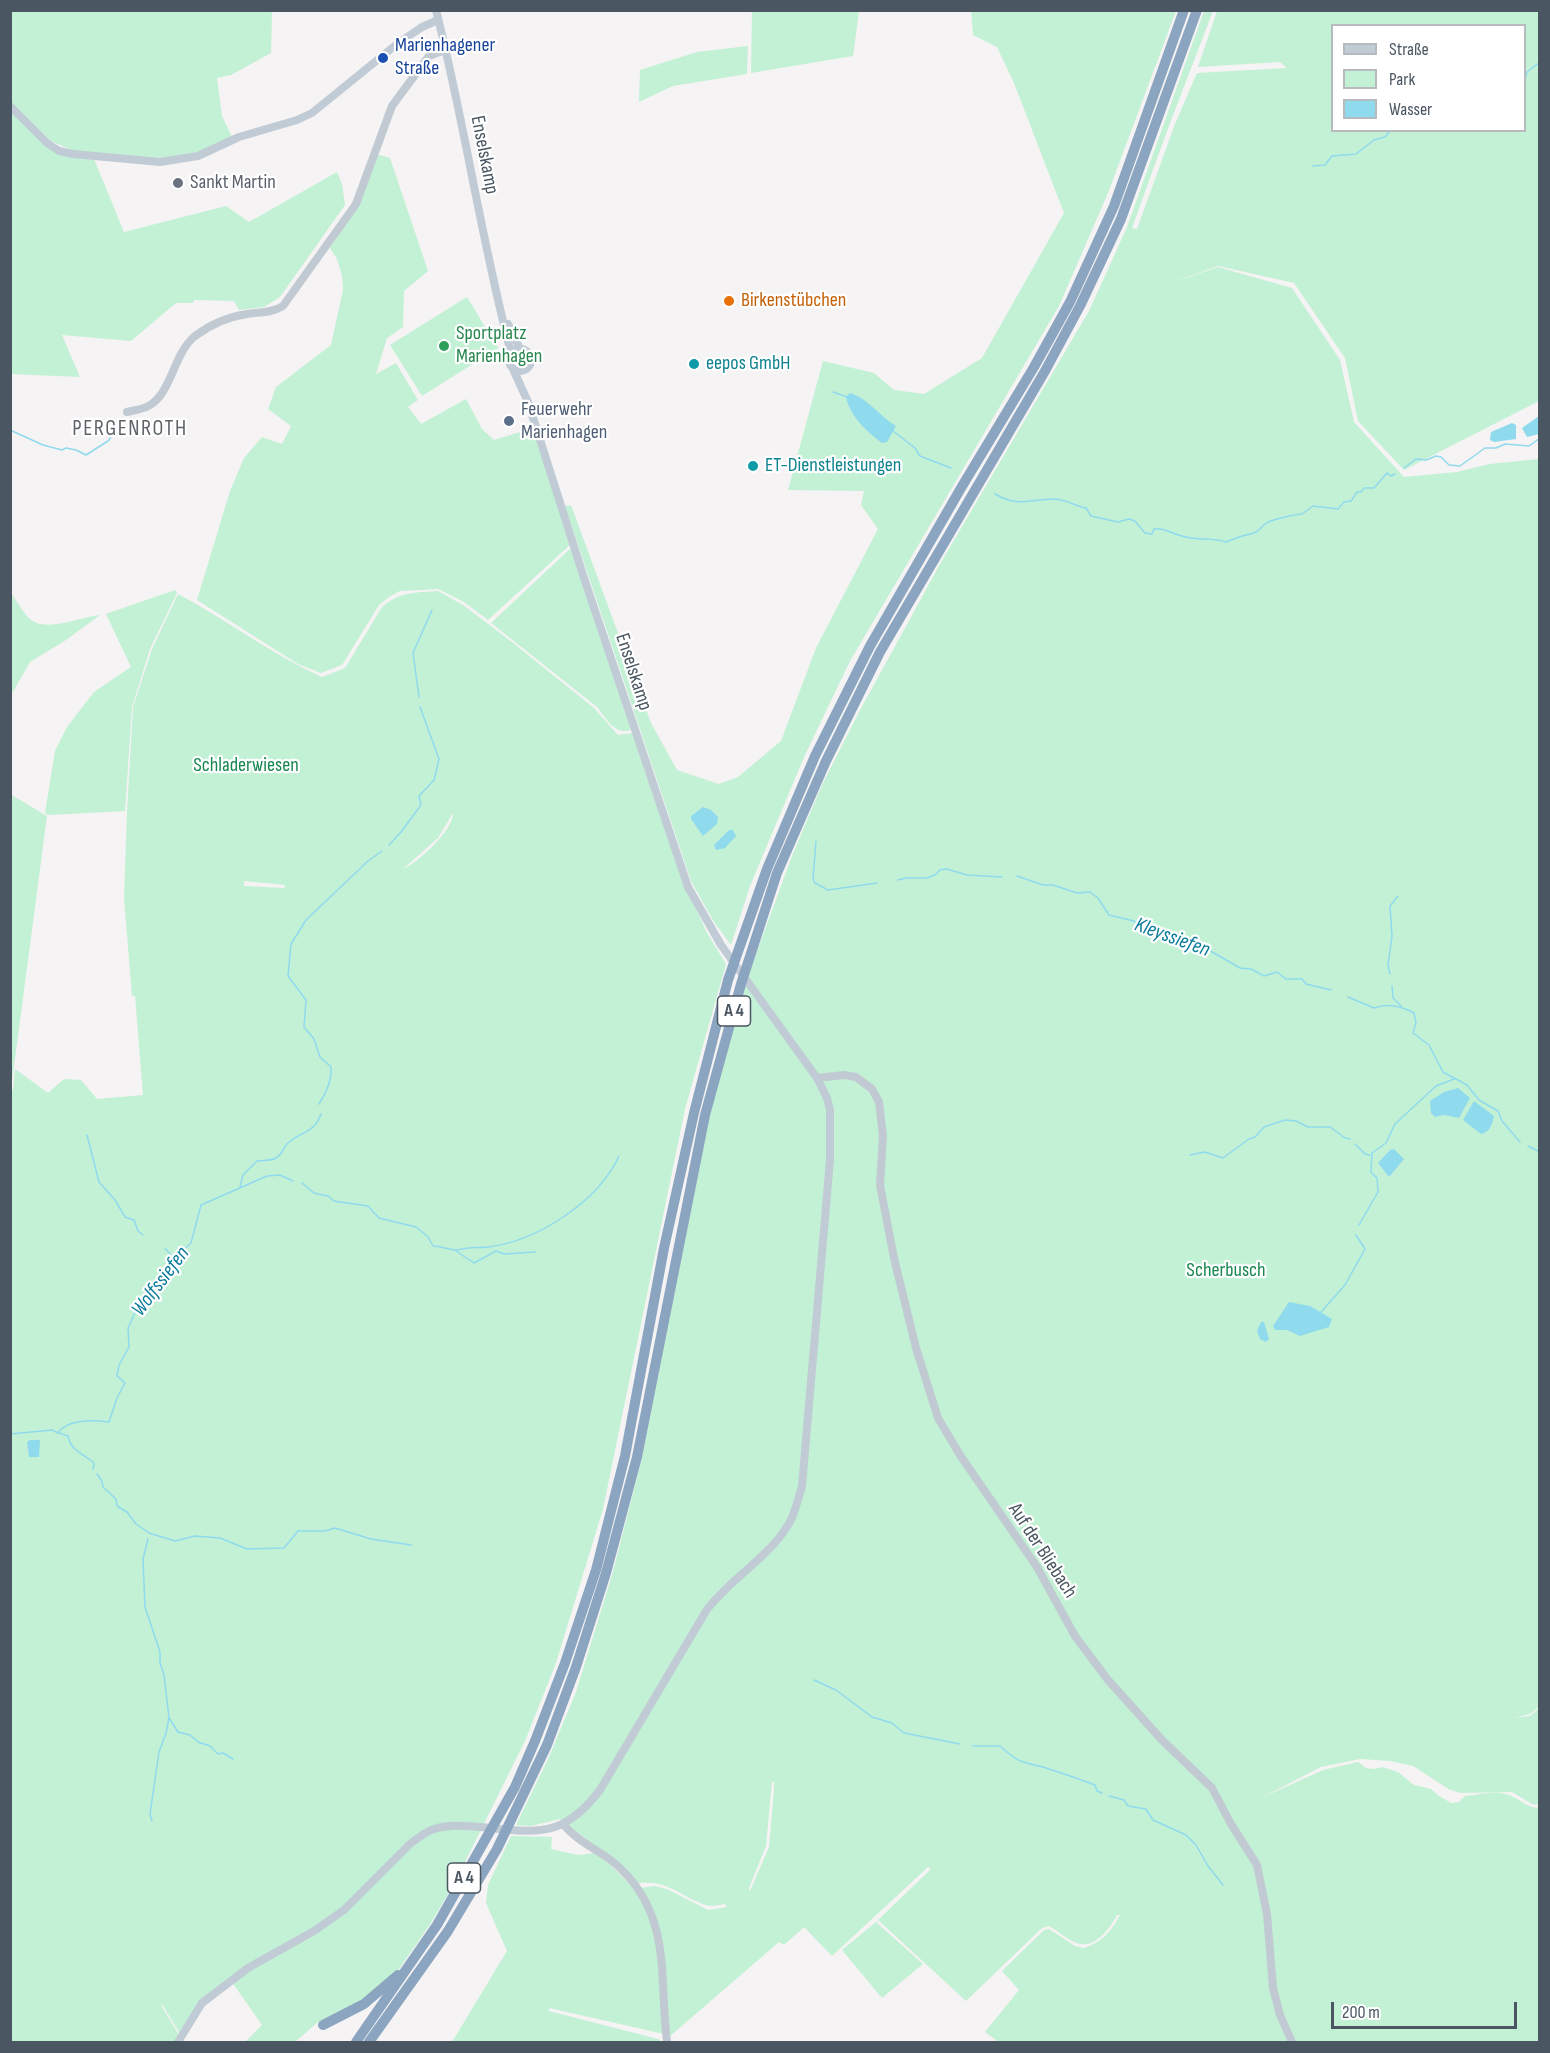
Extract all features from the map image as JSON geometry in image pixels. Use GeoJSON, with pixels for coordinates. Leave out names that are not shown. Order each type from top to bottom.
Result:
{"type":"FeatureCollection","features":[{"type":"Feature","properties":{"kind":"highway","name":"A 4"},"geometry":{"type":"LineString","coordinates":[[356,2043],[437,1925],[514,1787],[539,1730],[596,1570],[625,1456],[664,1248],[694,1113],[728,980],[767,869],[815,756],[870,646],[1070,302],[1114,206],[1184,10]]}},
{"type":"Feature","properties":{"kind":"highway","name":"A 4"},"geometry":{"type":"LineString","coordinates":[[369,2043],[448,1931],[496,1849],[547,1745],[576,1667],[606,1573],[637,1457],[705,1115],[741,984],[777,873],[826,761],[880,652],[1045,371],[1080,306],[1121,219],[1197,10]]}},
{"type":"Feature","properties":{"kind":"highway"},"geometry":{"type":"LineString","coordinates":[[323,2025],[364,2004],[404,1968],[410,1967]]}},
{"type":"Feature","properties":{"kind":"main road","name":"Enselskamp"},"geometry":{"type":"LineString","coordinates":[[436,10],[475,198],[511,353],[509,361],[528,402],[684,876],[688,887],[722,945],[817,1078],[830,1110],[830,1160],[808,1437],[802,1486],[792,1518],[772,1545],[721,1593],[706,1611],[600,1790],[580,1813],[563,1824]]}},
{"type":"Feature","properties":{"kind":"main road"},"geometry":{"type":"LineString","coordinates":[[10,106],[47,143],[59,151],[160,162],[180,160],[198,156],[248,134],[297,120],[312,113],[414,33],[430,22],[438,20]]}},
{"type":"Feature","properties":{"kind":"main road","name":"Enselskamp"},"geometry":{"type":"LineString","coordinates":[[498,295],[513,336],[520,349],[529,354],[530,364],[527,368],[526,386],[528,402]]}},
{"type":"Feature","properties":{"kind":"main road"},"geometry":{"type":"LineString","coordinates":[[511,353],[520,349]]}},
{"type":"Feature","properties":{"kind":"main road"},"geometry":{"type":"LineString","coordinates":[[513,369],[520,371],[527,368]]}},
{"type":"Feature","properties":{"kind":"main road"},"geometry":{"type":"LineString","coordinates":[[178,2043],[202,2003],[217,1990],[248,1968],[314,1931],[344,1910],[410,1844],[432,1829],[451,1825],[527,1832],[546,1830],[563,1824]]}},
{"type":"Feature","properties":{"kind":"street"},"geometry":{"type":"LineString","coordinates":[[127,412],[152,404],[162,392],[173,368],[193,338],[219,321],[272,311],[283,306],[356,204],[392,106],[429,56],[445,50]]}},
{"type":"Feature","properties":{"kind":"street","name":"Auf der Bliebach"},"geometry":{"type":"LineString","coordinates":[[817,1078],[844,1075],[856,1077],[872,1089],[879,1102],[883,1136],[880,1185],[894,1258],[916,1348],[938,1418],[960,1455],[1037,1567],[1075,1636],[1108,1680],[1146,1723],[1212,1788],[1257,1865],[1267,1914],[1273,1988],[1280,2015],[1292,2043]]}},
{"type":"Feature","properties":{"kind":"street"},"geometry":{"type":"LineString","coordinates":[[563,1824],[570,1834],[603,1854],[622,1869],[637,1886],[650,1910],[659,1935],[667,2043]]}},
{"type":"Feature","properties":{"kind":"green space"},"geometry":{"type":"Polygon","coordinates":[[[10,11],[272,11],[271,53],[231,75],[217,78],[222,116],[232,137],[198,153],[177,157],[154,158],[76,152],[51,141],[11,102],[10,11]]]}},
{"type":"Feature","properties":{"kind":"green space"},"geometry":{"type":"Polygon","coordinates":[[[752,11],[859,11],[853,56],[751,73],[752,11]]]}},
{"type":"Feature","properties":{"kind":"green space"},"geometry":{"type":"Polygon","coordinates":[[[971,11],[1176,11],[1108,193],[1059,306],[850,661],[805,755],[750,886],[731,945],[714,922],[691,881],[565,506],[571,505],[651,723],[677,770],[719,784],[738,777],[781,741],[816,648],[878,529],[861,505],[864,491],[788,490],[823,361],[874,373],[894,390],[924,394],[982,358],[1064,213],[1014,83],[997,47],[973,35],[971,11]]]}},
{"type":"Feature","properties":{"kind":"green space","name":"Scherbusch"},"geometry":{"type":"Polygon","coordinates":[[[1204,11],[1213,11],[1132,228],[1137,229],[1175,124],[1197,73],[1287,68],[1280,62],[1198,67],[1217,11],[1539,11],[1539,401],[1404,470],[1358,421],[1345,358],[1294,283],[1218,266],[1165,285],[1218,267],[1292,288],[1340,360],[1354,422],[1404,477],[1457,472],[1490,464],[1539,459],[1540,1706],[1530,1714],[1514,1718],[1530,1716],[1539,1708],[1539,1805],[1532,1804],[1512,1792],[1461,1793],[1450,1790],[1413,1766],[1390,1761],[1360,1759],[1321,1767],[1261,1798],[1323,1770],[1358,1762],[1366,1768],[1382,1767],[1398,1772],[1414,1785],[1431,1789],[1451,1803],[1459,1802],[1465,1796],[1498,1793],[1509,1795],[1531,1807],[1539,1808],[1539,2042],[999,2042],[985,2032],[1019,1990],[1002,1971],[1044,1930],[1049,1929],[1075,1946],[1084,1948],[1105,1936],[1120,1915],[1117,1915],[1102,1936],[1084,1944],[1073,1942],[1049,1926],[1042,1928],[966,2001],[878,1920],[931,1869],[928,1867],[832,1956],[804,1927],[784,1945],[779,1942],[669,2037],[661,1934],[652,1907],[641,1888],[654,1886],[667,1889],[708,1910],[727,1907],[725,1904],[708,1906],[666,1886],[638,1883],[625,1869],[560,1819],[531,1826],[516,1825],[549,1757],[576,1692],[612,1575],[642,1458],[709,1117],[745,984],[792,856],[822,785],[859,712],[940,564],[1089,311],[1127,227],[1204,11]],[[772,1782],[766,1846],[749,1888],[750,1891],[769,1847],[774,1782],[772,1782]]]}},
{"type":"Feature","properties":{"kind":"green space"},"geometry":{"type":"Polygon","coordinates":[[[748,46],[747,74],[673,86],[639,102],[640,70],[697,52],[748,46]]]}},
{"type":"Feature","properties":{"kind":"green space"},"geometry":{"type":"Polygon","coordinates":[[[10,108],[48,147],[94,159],[124,232],[226,206],[249,222],[337,172],[342,184],[345,205],[280,297],[264,307],[239,310],[234,301],[194,300],[193,303],[176,303],[131,341],[62,335],[80,377],[11,374],[10,108]]]}},
{"type":"Feature","properties":{"kind":"green space"},"geometry":{"type":"Polygon","coordinates":[[[376,154],[390,158],[428,271],[404,291],[403,327],[387,338],[376,374],[396,363],[418,400],[408,407],[421,424],[466,399],[482,429],[494,440],[533,428],[571,544],[488,620],[464,602],[438,589],[400,591],[379,605],[342,665],[321,673],[298,664],[197,600],[230,491],[244,458],[262,437],[282,444],[291,426],[268,409],[276,387],[331,345],[343,290],[337,259],[330,248],[359,203],[376,154]]]}},
{"type":"Feature","properties":{"kind":"green space","name":"Sportplatz Marienhagen"},"geometry":{"type":"Polygon","coordinates":[[[467,297],[498,348],[422,396],[390,345],[467,297]]]}},
{"type":"Feature","properties":{"kind":"green space"},"geometry":{"type":"Polygon","coordinates":[[[571,548],[631,730],[616,728],[607,721],[597,707],[491,623],[571,548]]]}},
{"type":"Feature","properties":{"kind":"green space"},"geometry":{"type":"Polygon","coordinates":[[[175,590],[177,593],[150,649],[132,707],[125,811],[48,815],[45,813],[55,751],[67,727],[94,692],[131,667],[106,614],[175,590]]]}},
{"type":"Feature","properties":{"kind":"green space","name":"Schladerwiesen"},"geometry":{"type":"Polygon","coordinates":[[[438,591],[463,605],[512,642],[594,708],[618,735],[633,733],[687,888],[706,931],[726,964],[685,1109],[603,1509],[556,1663],[525,1741],[455,1882],[431,1923],[397,1972],[354,2007],[318,2022],[295,2042],[245,2042],[262,2025],[229,1978],[180,2034],[161,2005],[179,2035],[175,2042],[11,2042],[10,794],[47,816],[11,1089],[13,1090],[15,1069],[48,1093],[64,1079],[81,1080],[97,1099],[143,1095],[124,898],[133,707],[152,649],[178,594],[285,658],[322,677],[345,668],[382,607],[402,595],[438,591]],[[453,813],[438,838],[403,869],[434,845],[448,828],[453,813]],[[244,881],[244,886],[284,888],[285,886],[285,885],[244,881]]]}},
{"type":"Feature","properties":{"kind":"green space"},"geometry":{"type":"Polygon","coordinates":[[[11,593],[30,619],[45,625],[100,615],[66,640],[30,662],[11,695],[11,593]]]}},
{"type":"Feature","properties":{"kind":"green space"},"geometry":{"type":"Polygon","coordinates":[[[511,1836],[552,1837],[551,1849],[578,1855],[594,1853],[636,1892],[648,1912],[655,1933],[662,1979],[664,2034],[549,2008],[549,2011],[663,2042],[452,2042],[507,1951],[486,1903],[488,1885],[511,1836]]]}},
{"type":"Feature","properties":{"kind":"green space"},"geometry":{"type":"Polygon","coordinates":[[[876,1922],[923,1964],[882,1998],[842,1950],[876,1922]]]}},
{"type":"Feature","properties":{"kind":"water"},"geometry":{"type":"Polygon","coordinates":[[[850,393],[863,399],[896,426],[887,442],[882,443],[855,417],[846,397],[850,393]]]}},
{"type":"Feature","properties":{"kind":"water"},"geometry":{"type":"Polygon","coordinates":[[[1539,416],[1539,434],[1527,437],[1522,428],[1539,416]]]}},
{"type":"Feature","properties":{"kind":"water"},"geometry":{"type":"Polygon","coordinates":[[[1512,423],[1516,425],[1516,439],[1494,442],[1490,440],[1491,432],[1512,423]]]}},
{"type":"Feature","properties":{"kind":"water"},"geometry":{"type":"Polygon","coordinates":[[[703,807],[711,810],[718,817],[717,824],[703,836],[691,816],[703,807]]]}},
{"type":"Feature","properties":{"kind":"water"},"geometry":{"type":"Polygon","coordinates":[[[729,830],[733,830],[736,836],[725,848],[716,850],[714,845],[729,830]]]}},
{"type":"Feature","properties":{"kind":"water"},"geometry":{"type":"Polygon","coordinates":[[[1458,1088],[1470,1098],[1459,1118],[1444,1115],[1435,1117],[1431,1113],[1430,1101],[1444,1092],[1458,1088]]]}},
{"type":"Feature","properties":{"kind":"water"},"geometry":{"type":"Polygon","coordinates":[[[1474,1101],[1494,1116],[1490,1128],[1481,1134],[1463,1120],[1474,1101]]]}},
{"type":"Feature","properties":{"kind":"water"},"geometry":{"type":"Polygon","coordinates":[[[1394,1149],[1404,1159],[1389,1177],[1378,1163],[1390,1150],[1394,1149]]]}},
{"type":"Feature","properties":{"kind":"water"},"geometry":{"type":"Polygon","coordinates":[[[1289,1302],[1310,1306],[1332,1319],[1329,1327],[1300,1336],[1287,1330],[1275,1330],[1273,1326],[1289,1302]]]}},
{"type":"Feature","properties":{"kind":"water"},"geometry":{"type":"Polygon","coordinates":[[[1261,1322],[1264,1322],[1269,1339],[1266,1342],[1260,1339],[1257,1331],[1261,1322]]]}},
{"type":"Feature","properties":{"kind":"water"},"geometry":{"type":"Polygon","coordinates":[[[40,1440],[39,1457],[29,1457],[27,1442],[40,1440]]]}},
{"type":"Feature","properties":{"kind":"waterway"},"geometry":{"type":"LineString","coordinates":[[1526,76],[1527,72],[1540,62]]}},
{"type":"Feature","properties":{"kind":"waterway"},"geometry":{"type":"LineString","coordinates":[[1313,166],[1325,165],[1332,156],[1356,154],[1374,140],[1385,137],[1389,132]]}},
{"type":"Feature","properties":{"kind":"waterway"},"geometry":{"type":"LineString","coordinates":[[833,392],[847,397]]}},
{"type":"Feature","properties":{"kind":"waterway"},"geometry":{"type":"LineString","coordinates":[[10,430],[43,445],[62,450],[66,448],[76,450],[86,455],[108,441],[115,432],[123,427]]}},
{"type":"Feature","properties":{"kind":"waterway"},"geometry":{"type":"LineString","coordinates":[[893,431],[915,448],[920,456],[951,468]]}},
{"type":"Feature","properties":{"kind":"waterway"},"geometry":{"type":"LineString","coordinates":[[1404,468],[1416,459],[1426,460],[1436,456],[1441,457],[1449,465],[1460,466],[1485,448],[1496,448],[1505,444],[1529,446],[1540,438]]}},
{"type":"Feature","properties":{"kind":"waterway"},"geometry":{"type":"LineString","coordinates":[[995,494],[1018,502],[1062,500],[1086,508],[1091,516],[1118,522],[1129,519],[1135,521],[1145,533],[1152,534],[1154,529],[1161,529],[1188,537],[1226,542],[1256,532],[1272,521],[1302,514],[1313,506],[1338,509],[1344,502],[1351,501],[1357,492],[1361,492],[1364,488],[1374,488],[1387,473],[1391,476],[1395,474]]}},
{"type":"Feature","properties":{"kind":"waterway"},"geometry":{"type":"LineString","coordinates":[[419,697],[413,653],[432,610]]}},
{"type":"Feature","properties":{"kind":"waterway"},"geometry":{"type":"LineString","coordinates":[[389,845],[421,805],[419,796],[434,780],[439,759],[420,707]]}},
{"type":"Feature","properties":{"kind":"waterway","name":"Kleyssiefen"},"geometry":{"type":"LineString","coordinates":[[816,841],[813,879],[815,883],[828,890],[877,883]]}},
{"type":"Feature","properties":{"kind":"waterway"},"geometry":{"type":"LineString","coordinates":[[319,1104],[328,1087],[331,1067],[320,1057],[314,1039],[304,1027],[306,1000],[288,976],[291,944],[306,920],[368,861],[382,851]]}},
{"type":"Feature","properties":{"kind":"waterway","name":"Kleyssiefen"},"geometry":{"type":"LineString","coordinates":[[898,880],[927,878],[940,870],[947,869],[967,875],[1002,877]]}},
{"type":"Feature","properties":{"kind":"waterway","name":"Kleyssiefen"},"geometry":{"type":"LineString","coordinates":[[1017,876],[1077,893],[1090,892],[1098,898],[1109,915],[1134,921],[1141,928],[1187,942],[1193,947],[1207,949],[1240,968],[1251,969],[1264,976],[1277,972],[1286,979],[1302,979],[1306,984],[1331,990]]}},
{"type":"Feature","properties":{"kind":"waterway"},"geometry":{"type":"LineString","coordinates":[[1390,974],[1388,965],[1392,936],[1390,906],[1398,896]]}},
{"type":"Feature","properties":{"kind":"waterway"},"geometry":{"type":"LineString","coordinates":[[1392,986],[1393,998],[1401,1006]]}},
{"type":"Feature","properties":{"kind":"waterway","name":"Kleyssiefen"},"geometry":{"type":"LineString","coordinates":[[1348,997],[1374,1008],[1394,1006],[1414,1013],[1416,1023],[1413,1033],[1429,1045],[1443,1072],[1467,1085],[1479,1100],[1498,1111],[1502,1121],[1520,1142]]}},
{"type":"Feature","properties":{"kind":"waterway"},"geometry":{"type":"LineString","coordinates":[[1359,1225],[1378,1192],[1377,1178],[1371,1172],[1372,1153],[1386,1143],[1395,1124],[1436,1086],[1454,1079]]}},
{"type":"Feature","properties":{"kind":"waterway"},"geometry":{"type":"LineString","coordinates":[[240,1187],[243,1175],[257,1161],[272,1160],[278,1156],[288,1143],[315,1125],[321,1114]]}},
{"type":"Feature","properties":{"kind":"waterway"},"geometry":{"type":"LineString","coordinates":[[1190,1155],[1205,1152],[1223,1158],[1255,1137],[1264,1127],[1285,1120],[1296,1121],[1308,1127],[1330,1127],[1350,1139]]}},
{"type":"Feature","properties":{"kind":"waterway"},"geometry":{"type":"LineString","coordinates":[[87,1135],[99,1182],[115,1200],[125,1217],[134,1220],[138,1231],[143,1235]]}},
{"type":"Feature","properties":{"kind":"waterway"},"geometry":{"type":"LineString","coordinates":[[1355,1144],[1365,1154],[1370,1155]]}},
{"type":"Feature","properties":{"kind":"waterway","name":"Kleyssiefen"},"geometry":{"type":"LineString","coordinates":[[1528,1146],[1540,1152]]}},
{"type":"Feature","properties":{"kind":"waterway","name":"Wolfssiefen"},"geometry":{"type":"LineString","coordinates":[[302,1183],[314,1193],[328,1196],[334,1201],[368,1206],[379,1218],[416,1227],[428,1237],[433,1246],[458,1250],[507,1243],[526,1237],[564,1217],[597,1189],[619,1156]]}},
{"type":"Feature","properties":{"kind":"waterway","name":"Wolfssiefen"},"geometry":{"type":"LineString","coordinates":[[10,1434],[52,1430],[58,1433],[62,1428],[74,1423],[109,1422],[125,1383],[117,1376],[119,1365],[129,1347],[128,1328],[138,1306],[173,1268],[177,1255],[191,1243],[201,1205],[267,1176],[280,1175],[293,1181]]}},
{"type":"Feature","properties":{"kind":"waterway"},"geometry":{"type":"LineString","coordinates":[[1321,1312],[1345,1285],[1365,1249],[1356,1235]]}},
{"type":"Feature","properties":{"kind":"waterway"},"geometry":{"type":"LineString","coordinates":[[165,1248],[174,1259]]}},
{"type":"Feature","properties":{"kind":"waterway"},"geometry":{"type":"LineString","coordinates":[[456,1251],[474,1263],[496,1251],[504,1254],[535,1252]]}},
{"type":"Feature","properties":{"kind":"waterway"},"geometry":{"type":"LineString","coordinates":[[59,1433],[68,1436],[72,1446],[94,1463],[93,1469]]}},
{"type":"Feature","properties":{"kind":"waterway"},"geometry":{"type":"LineString","coordinates":[[97,1474],[103,1487],[116,1499],[117,1506],[127,1512],[136,1524],[149,1533],[175,1541],[195,1536],[220,1538],[247,1549],[284,1548],[298,1531],[325,1531],[335,1528],[371,1539],[411,1545]]}},
{"type":"Feature","properties":{"kind":"waterway"},"geometry":{"type":"LineString","coordinates":[[148,1539],[143,1559],[145,1607],[160,1652],[169,1718],[159,1752],[150,1814],[152,1821]]}},
{"type":"Feature","properties":{"kind":"waterway"},"geometry":{"type":"LineString","coordinates":[[814,1680],[836,1690],[872,1717],[892,1723],[904,1733],[960,1744]]}},
{"type":"Feature","properties":{"kind":"waterway"},"geometry":{"type":"LineString","coordinates":[[169,1718],[178,1732],[190,1735],[198,1742],[210,1746],[218,1754],[223,1753],[233,1759]]}},
{"type":"Feature","properties":{"kind":"waterway"},"geometry":{"type":"LineString","coordinates":[[973,1746],[1000,1746],[1017,1759],[1095,1785],[1097,1791],[1102,1793]]}},
{"type":"Feature","properties":{"kind":"waterway"},"geometry":{"type":"LineString","coordinates":[[1109,1796],[1124,1800],[1128,1806],[1146,1809],[1153,1820],[1186,1835],[1196,1845],[1208,1866],[1223,1885]]}},
{"type":"Feature","properties":{"kind":"place","name":"Marienhagener Straße"},"geometry":{"type":"Point","coordinates":[383,58]}},
{"type":"Feature","properties":{"kind":"place","name":"Sankt Martin"},"geometry":{"type":"Point","coordinates":[178,183]}},
{"type":"Feature","properties":{"kind":"place","name":"Birkenstübchen"},"geometry":{"type":"Point","coordinates":[729,301]}},
{"type":"Feature","properties":{"kind":"place","name":"Sportplatz Marienhagen"},"geometry":{"type":"Point","coordinates":[444,346]}},
{"type":"Feature","properties":{"kind":"place","name":"eepos GmbH"},"geometry":{"type":"Point","coordinates":[694,364]}},
{"type":"Feature","properties":{"kind":"place","name":"Feuerwehr Marienhagen"},"geometry":{"type":"Point","coordinates":[509,421]}},
{"type":"Feature","properties":{"kind":"place","name":"ET-Dienstleistungen"},"geometry":{"type":"Point","coordinates":[753,466]}},
{"type":"Feature","properties":{"kind":"district","name":"PERGENROTH"},"geometry":{"type":"Point","coordinates":[130,429]}}]}
